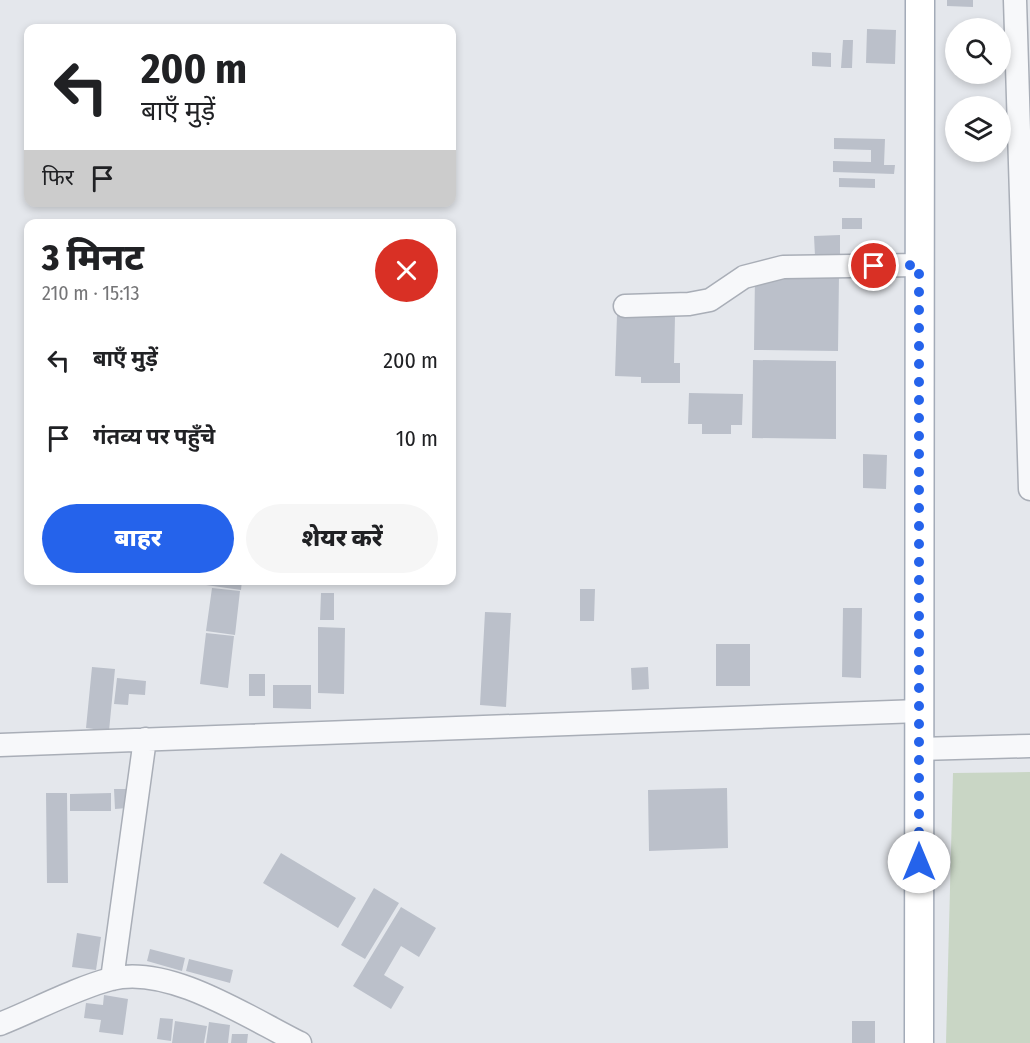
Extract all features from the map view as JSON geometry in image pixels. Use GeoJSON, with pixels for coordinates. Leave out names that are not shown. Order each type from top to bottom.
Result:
{"type":"FeatureCollection","features":[{"type":"Feature","properties":{"kind":"main road"},"geometry":{"type":"LineString","coordinates":[[919,1043],[920,0]]}},
{"type":"Feature","properties":{"kind":"street"},"geometry":{"type":"LineString","coordinates":[[1015,0],[1024,79],[1030,489]]}},
{"type":"Feature","properties":{"kind":"street"},"geometry":{"type":"LineString","coordinates":[[625,306],[689,304],[710,300],[744,277],[783,267],[919,265]]}},
{"type":"Feature","properties":{"kind":"street"},"geometry":{"type":"LineString","coordinates":[[0,745],[919,711]]}},
{"type":"Feature","properties":{"kind":"street"},"geometry":{"type":"LineString","coordinates":[[112,979],[145,740]]}},
{"type":"Feature","properties":{"kind":"street"},"geometry":{"type":"LineString","coordinates":[[919,749],[1030,746]]}},
{"type":"Feature","properties":{"kind":"street"},"geometry":{"type":"LineString","coordinates":[[0,1024],[112,979],[139,976],[165,980],[187,987],[300,1043]]}},
{"type":"Feature","properties":{"kind":"green space"},"geometry":{"type":"Polygon","coordinates":[[[1030,772],[1030,1043],[946,1043],[953,773],[1030,772]]]}},
{"type":"Feature","properties":{"kind":"building"},"geometry":{"type":"Polygon","coordinates":[[[947,0],[973,0],[973,7],[947,6],[947,0]]]}},
{"type":"Feature","properties":{"kind":"building"},"geometry":{"type":"Polygon","coordinates":[[[867,29],[896,30],[895,64],[866,63],[867,29]]]}},
{"type":"Feature","properties":{"kind":"building"},"geometry":{"type":"Polygon","coordinates":[[[843,40],[853,40],[852,68],[841,68],[843,40]]]}},
{"type":"Feature","properties":{"kind":"building"},"geometry":{"type":"Polygon","coordinates":[[[812,52],[831,53],[831,67],[812,66],[812,52]]]}},
{"type":"Feature","properties":{"kind":"building"},"geometry":{"type":"Polygon","coordinates":[[[834,138],[885,139],[884,165],[895,165],[894,174],[833,172],[833,161],[871,162],[871,150],[834,149],[834,138]]]}},
{"type":"Feature","properties":{"kind":"building"},"geometry":{"type":"Polygon","coordinates":[[[839,178],[875,179],[875,188],[839,187],[839,178]]]}},
{"type":"Feature","properties":{"kind":"building"},"geometry":{"type":"Polygon","coordinates":[[[842,218],[862,218],[862,229],[842,229],[842,218]]]}},
{"type":"Feature","properties":{"kind":"building"},"geometry":{"type":"Polygon","coordinates":[[[840,235],[840,255],[815,256],[814,236],[840,235]]]}},
{"type":"Feature","properties":{"kind":"building"},"geometry":{"type":"Polygon","coordinates":[[[755,274],[839,275],[838,351],[754,350],[755,274]]]}},
{"type":"Feature","properties":{"kind":"building"},"geometry":{"type":"Polygon","coordinates":[[[617,315],[675,316],[674,363],[680,363],[680,383],[641,383],[641,377],[615,376],[617,315]]]}},
{"type":"Feature","properties":{"kind":"building"},"geometry":{"type":"Polygon","coordinates":[[[753,360],[836,361],[836,439],[752,438],[753,360]]]}},
{"type":"Feature","properties":{"kind":"building"},"geometry":{"type":"Polygon","coordinates":[[[689,393],[743,394],[742,425],[731,425],[731,434],[702,434],[702,424],[688,424],[689,393]]]}},
{"type":"Feature","properties":{"kind":"building"},"geometry":{"type":"Polygon","coordinates":[[[863,454],[887,455],[886,489],[863,488],[863,454]]]}},
{"type":"Feature","properties":{"kind":"building"},"geometry":{"type":"Polygon","coordinates":[[[206,585],[242,585],[241,590],[206,585]]]}},
{"type":"Feature","properties":{"kind":"building"},"geometry":{"type":"Polygon","coordinates":[[[212,588],[240,591],[235,635],[206,631],[212,588]]]}},
{"type":"Feature","properties":{"kind":"building"},"geometry":{"type":"Polygon","coordinates":[[[580,589],[595,589],[594,621],[580,621],[580,589]]]}},
{"type":"Feature","properties":{"kind":"building"},"geometry":{"type":"Polygon","coordinates":[[[321,593],[334,593],[334,620],[320,620],[321,593]]]}},
{"type":"Feature","properties":{"kind":"building"},"geometry":{"type":"Polygon","coordinates":[[[843,608],[862,608],[861,678],[842,677],[843,608]]]}},
{"type":"Feature","properties":{"kind":"building"},"geometry":{"type":"Polygon","coordinates":[[[485,612],[511,613],[506,707],[480,705],[485,612]]]}},
{"type":"Feature","properties":{"kind":"building"},"geometry":{"type":"Polygon","coordinates":[[[318,627],[345,628],[344,694],[318,693],[318,627]]]}},
{"type":"Feature","properties":{"kind":"building"},"geometry":{"type":"Polygon","coordinates":[[[206,633],[234,636],[228,688],[200,684],[206,633]]]}},
{"type":"Feature","properties":{"kind":"building"},"geometry":{"type":"Polygon","coordinates":[[[716,644],[750,644],[750,686],[716,686],[716,644]]]}},
{"type":"Feature","properties":{"kind":"building"},"geometry":{"type":"Polygon","coordinates":[[[92,667],[115,669],[109,731],[86,728],[92,667]]]}},
{"type":"Feature","properties":{"kind":"building"},"geometry":{"type":"Polygon","coordinates":[[[648,667],[649,689],[632,690],[631,668],[648,667]]]}},
{"type":"Feature","properties":{"kind":"building"},"geometry":{"type":"Polygon","coordinates":[[[249,674],[265,674],[265,696],[249,696],[249,674]]]}},
{"type":"Feature","properties":{"kind":"building"},"geometry":{"type":"Polygon","coordinates":[[[117,678],[146,681],[145,695],[129,694],[128,705],[114,704],[117,678]]]}},
{"type":"Feature","properties":{"kind":"building"},"geometry":{"type":"Polygon","coordinates":[[[273,685],[311,685],[311,709],[273,708],[273,685]]]}},
{"type":"Feature","properties":{"kind":"building"},"geometry":{"type":"Polygon","coordinates":[[[727,788],[728,848],[649,851],[648,790],[727,788]]]}},
{"type":"Feature","properties":{"kind":"building"},"geometry":{"type":"Polygon","coordinates":[[[114,789],[126,789],[127,808],[115,809],[114,789]]]}},
{"type":"Feature","properties":{"kind":"building"},"geometry":{"type":"Polygon","coordinates":[[[46,793],[67,793],[68,883],[47,883],[46,793]]]}},
{"type":"Feature","properties":{"kind":"building"},"geometry":{"type":"Polygon","coordinates":[[[111,793],[111,811],[70,811],[70,794],[111,793]]]}},
{"type":"Feature","properties":{"kind":"building"},"geometry":{"type":"Polygon","coordinates":[[[281,853],[356,898],[338,928],[263,883],[281,853]]]}},
{"type":"Feature","properties":{"kind":"building"},"geometry":{"type":"Polygon","coordinates":[[[374,888],[399,903],[365,959],[341,945],[374,888]]]}},
{"type":"Feature","properties":{"kind":"building"},"geometry":{"type":"Polygon","coordinates":[[[401,907],[436,928],[419,957],[401,946],[384,975],[404,987],[391,1009],[353,986],[401,907]]]}},
{"type":"Feature","properties":{"kind":"building"},"geometry":{"type":"Polygon","coordinates":[[[77,933],[101,937],[96,970],[72,967],[77,933]]]}},
{"type":"Feature","properties":{"kind":"building"},"geometry":{"type":"Polygon","coordinates":[[[150,949],[185,958],[182,971],[147,961],[150,949]]]}},
{"type":"Feature","properties":{"kind":"building"},"geometry":{"type":"Polygon","coordinates":[[[189,959],[233,970],[230,983],[186,971],[189,959]]]}},
{"type":"Feature","properties":{"kind":"building"},"geometry":{"type":"Polygon","coordinates":[[[104,995],[128,999],[123,1035],[99,1032],[101,1020],[84,1018],[86,1003],[103,1005],[104,995]]]}},
{"type":"Feature","properties":{"kind":"building"},"geometry":{"type":"Polygon","coordinates":[[[160,1018],[173,1019],[171,1041],[157,1039],[160,1018]]]}},
{"type":"Feature","properties":{"kind":"building"},"geometry":{"type":"Polygon","coordinates":[[[175,1021],[207,1026],[204,1043],[172,1043],[175,1021]]]}},
{"type":"Feature","properties":{"kind":"building"},"geometry":{"type":"Polygon","coordinates":[[[852,1021],[875,1021],[875,1043],[852,1043],[852,1021]]]}},
{"type":"Feature","properties":{"kind":"building"},"geometry":{"type":"Polygon","coordinates":[[[209,1022],[230,1025],[228,1043],[206,1043],[209,1022]]]}},
{"type":"Feature","properties":{"kind":"building"},"geometry":{"type":"Polygon","coordinates":[[[232,1034],[248,1034],[247,1043],[231,1043],[232,1034]]]}},
{"type":"Feature","properties":{"kind":"route"},"geometry":{"type":"LineString","coordinates":[[874,266],[919,265],[919,862]]}}]}
